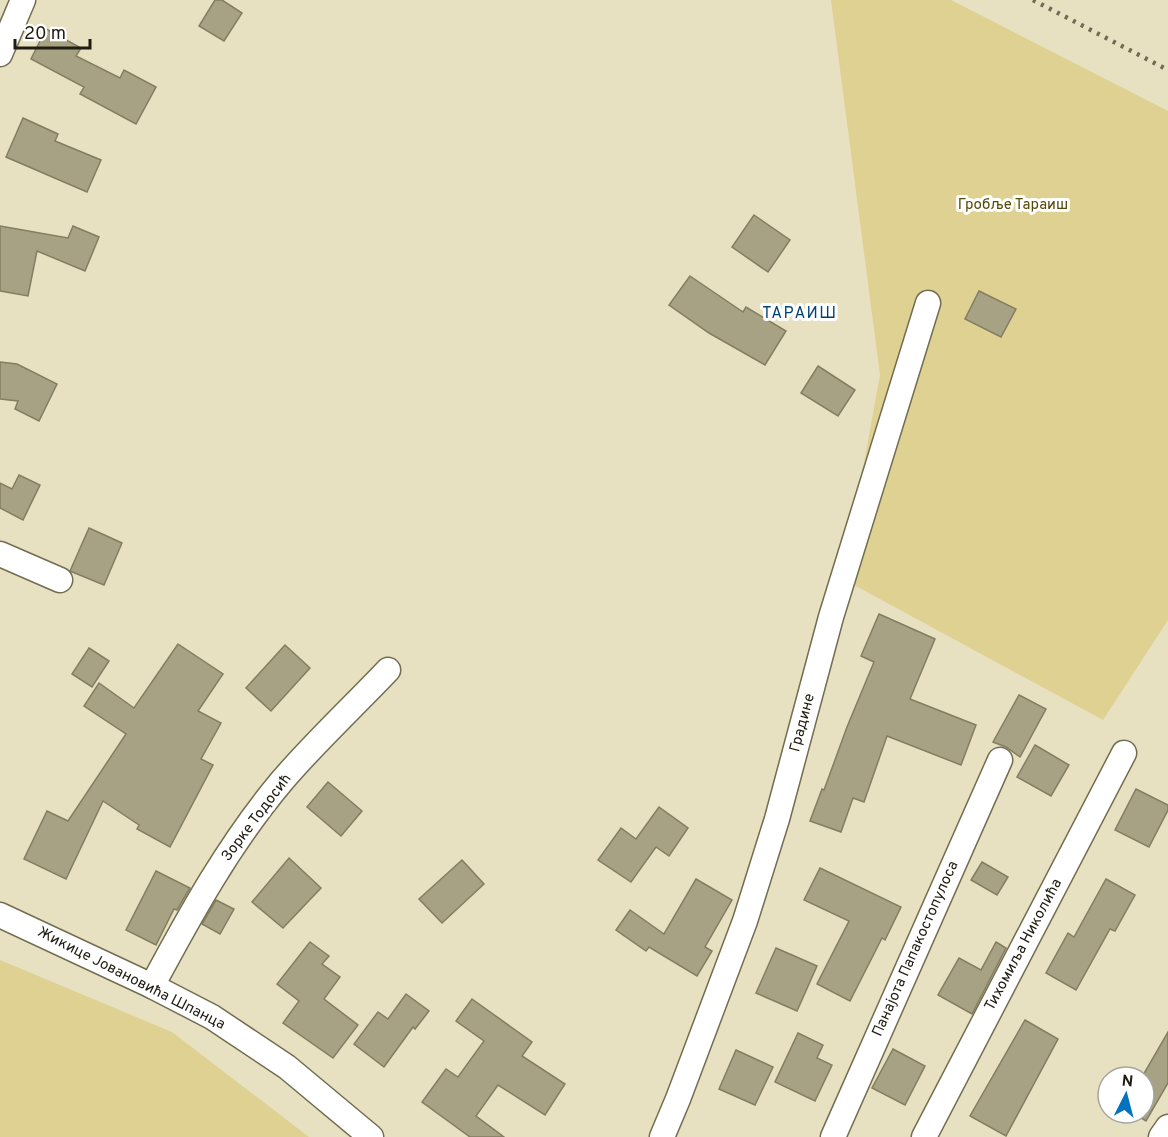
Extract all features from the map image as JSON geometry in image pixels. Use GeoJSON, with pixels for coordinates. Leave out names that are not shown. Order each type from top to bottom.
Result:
{"type":"FeatureCollection","features":[{"type":"Feature","properties":{"kind":"street"},"geometry":{"type":"LineString","coordinates":[[0,54],[23,0]]}},
{"type":"Feature","properties":{"kind":"street","name":"Градине"},"geometry":{"type":"LineString","coordinates":[[662,1137],[745,921],[777,819],[831,617],[928,303]]}},
{"type":"Feature","properties":{"kind":"street"},"geometry":{"type":"LineString","coordinates":[[0,554],[28,564],[60,580]]}},
{"type":"Feature","properties":{"kind":"street","name":"Зорке Тодосић"},"geometry":{"type":"LineString","coordinates":[[152,986],[201,896],[255,815],[282,781],[388,670]]}},
{"type":"Feature","properties":{"kind":"street","name":"Тихомиља Николића"},"geometry":{"type":"LineString","coordinates":[[924,1137],[1124,753]]}},
{"type":"Feature","properties":{"kind":"street","name":"Панајота Папакостопулоса"},"geometry":{"type":"LineString","coordinates":[[833,1137],[1000,760]]}},
{"type":"Feature","properties":{"kind":"street","name":"Жикице Јовановића Шпанца"},"geometry":{"type":"LineString","coordinates":[[0,915],[152,986],[212,1017],[286,1067],[371,1137]]}},
{"type":"Feature","properties":{"kind":"street"},"geometry":{"type":"LineString","coordinates":[[1161,1137],[1168,1126]]}},
{"type":"Feature","properties":{"kind":"green space","name":"Гробље Тараиш"},"geometry":{"type":"Polygon","coordinates":[[[831,0],[951,0],[1168,111],[1168,620],[1103,720],[843,579],[880,375],[831,0]]]}},
{"type":"Feature","properties":{"kind":"green space"},"geometry":{"type":"Polygon","coordinates":[[[0,960],[172,1032],[309,1137],[0,1137],[0,960]]]}},
{"type":"Feature","properties":{"kind":"building"},"geometry":{"type":"Polygon","coordinates":[[[215,0],[222,0],[242,13],[224,41],[199,26],[215,0]]]}},
{"type":"Feature","properties":{"kind":"building"},"geometry":{"type":"Polygon","coordinates":[[[46,29],[81,48],[76,56],[120,78],[124,70],[156,87],[136,124],[80,94],[84,87],[31,59],[46,29]]]}},
{"type":"Feature","properties":{"kind":"building"},"geometry":{"type":"Polygon","coordinates":[[[23,118],[58,134],[55,141],[101,160],[87,192],[6,157],[23,118]]]}},
{"type":"Feature","properties":{"kind":"building"},"geometry":{"type":"Polygon","coordinates":[[[754,215],[790,240],[768,272],[732,247],[754,215]]]}},
{"type":"Feature","properties":{"kind":"building"},"geometry":{"type":"Polygon","coordinates":[[[0,226],[68,238],[73,226],[99,237],[85,271],[37,251],[28,296],[0,291],[0,226]]]}},
{"type":"Feature","properties":{"kind":"building"},"geometry":{"type":"Polygon","coordinates":[[[690,276],[743,312],[746,307],[786,331],[765,365],[709,333],[669,305],[690,276]]]}},
{"type":"Feature","properties":{"kind":"building"},"geometry":{"type":"Polygon","coordinates":[[[979,291],[1016,309],[1001,337],[965,319],[979,291]]]}},
{"type":"Feature","properties":{"kind":"building"},"geometry":{"type":"Polygon","coordinates":[[[0,362],[17,364],[57,384],[39,421],[15,409],[18,401],[0,399],[0,362]]]}},
{"type":"Feature","properties":{"kind":"building"},"geometry":{"type":"Polygon","coordinates":[[[818,366],[855,390],[838,416],[801,393],[818,366]]]}},
{"type":"Feature","properties":{"kind":"building"},"geometry":{"type":"Polygon","coordinates":[[[19,475],[40,485],[23,520],[0,508],[0,483],[12,489],[19,475]]]}},
{"type":"Feature","properties":{"kind":"building"},"geometry":{"type":"Polygon","coordinates":[[[89,528],[122,543],[104,585],[70,571],[89,528]]]}},
{"type":"Feature","properties":{"kind":"building"},"geometry":{"type":"Polygon","coordinates":[[[879,614],[935,639],[910,699],[976,725],[961,765],[887,736],[864,802],[853,798],[841,832],[810,821],[874,662],[861,656],[879,614]]]}},
{"type":"Feature","properties":{"kind":"building"},"geometry":{"type":"Polygon","coordinates":[[[178,644],[223,674],[198,711],[221,723],[201,759],[213,765],[170,847],[137,829],[139,825],[103,801],[66,879],[24,859],[47,811],[68,821],[126,734],[84,706],[99,683],[134,708],[178,644]]]}},
{"type":"Feature","properties":{"kind":"building"},"geometry":{"type":"Polygon","coordinates":[[[285,645],[310,668],[271,711],[246,688],[285,645]]]}},
{"type":"Feature","properties":{"kind":"building"},"geometry":{"type":"Polygon","coordinates":[[[89,648],[109,661],[92,687],[72,674],[89,648]]]}},
{"type":"Feature","properties":{"kind":"building"},"geometry":{"type":"Polygon","coordinates":[[[1019,695],[1046,709],[1020,757],[1006,747],[993,742],[1019,695]]]}},
{"type":"Feature","properties":{"kind":"building"},"geometry":{"type":"Polygon","coordinates":[[[1035,745],[1069,765],[1051,796],[1017,777],[1035,745]]]}},
{"type":"Feature","properties":{"kind":"building"},"geometry":{"type":"Polygon","coordinates":[[[328,782],[362,811],[341,836],[307,807],[328,782]]]}},
{"type":"Feature","properties":{"kind":"building"},"geometry":{"type":"Polygon","coordinates":[[[1136,789],[1168,805],[1168,810],[1149,847],[1115,830],[1136,789]]]}},
{"type":"Feature","properties":{"kind":"building"},"geometry":{"type":"Polygon","coordinates":[[[659,807],[688,828],[669,856],[656,847],[631,882],[598,860],[621,828],[636,839],[659,807]]]}},
{"type":"Feature","properties":{"kind":"building"},"geometry":{"type":"Polygon","coordinates":[[[289,858],[321,888],[283,928],[252,902],[289,858]]]}},
{"type":"Feature","properties":{"kind":"building"},"geometry":{"type":"Polygon","coordinates":[[[462,860],[484,884],[442,923],[419,899],[462,860]]]}},
{"type":"Feature","properties":{"kind":"building"},"geometry":{"type":"Polygon","coordinates":[[[982,862],[1008,877],[997,895],[971,880],[982,862]]]}},
{"type":"Feature","properties":{"kind":"building"},"geometry":{"type":"Polygon","coordinates":[[[820,868],[901,907],[885,940],[882,938],[850,1001],[817,984],[849,921],[804,900],[820,868]]]}},
{"type":"Feature","properties":{"kind":"building"},"geometry":{"type":"Polygon","coordinates":[[[156,871],[190,888],[177,910],[174,909],[156,945],[126,930],[156,871]]]}},
{"type":"Feature","properties":{"kind":"building"},"geometry":{"type":"Polygon","coordinates":[[[696,879],[732,900],[705,947],[712,951],[697,976],[649,947],[646,951],[616,930],[630,910],[664,934],[696,879]]]}},
{"type":"Feature","properties":{"kind":"building"},"geometry":{"type":"Polygon","coordinates":[[[1106,879],[1135,895],[1115,931],[1110,929],[1076,990],[1046,973],[1068,933],[1074,937],[1106,879]]]}},
{"type":"Feature","properties":{"kind":"building"},"geometry":{"type":"Polygon","coordinates":[[[216,900],[234,909],[220,934],[202,924],[216,900]]]}},
{"type":"Feature","properties":{"kind":"building"},"geometry":{"type":"Polygon","coordinates":[[[310,942],[329,956],[322,964],[340,977],[324,999],[358,1025],[333,1058],[283,1023],[299,1001],[277,984],[310,942]]]}},
{"type":"Feature","properties":{"kind":"building"},"geometry":{"type":"Polygon","coordinates":[[[996,942],[1006,948],[972,1014],[938,995],[959,958],[981,970],[996,942]]]}},
{"type":"Feature","properties":{"kind":"building"},"geometry":{"type":"Polygon","coordinates":[[[776,948],[817,966],[797,1011],[756,993],[776,948]]]}},
{"type":"Feature","properties":{"kind":"building"},"geometry":{"type":"Polygon","coordinates":[[[406,994],[429,1011],[415,1029],[413,1027],[384,1067],[354,1044],[378,1012],[388,1019],[406,994]]]}},
{"type":"Feature","properties":{"kind":"building"},"geometry":{"type":"Polygon","coordinates":[[[472,999],[532,1042],[522,1056],[565,1084],[545,1115],[498,1085],[476,1116],[504,1137],[470,1137],[422,1102],[446,1069],[458,1077],[484,1041],[456,1021],[472,999]]]}},
{"type":"Feature","properties":{"kind":"building"},"geometry":{"type":"Polygon","coordinates":[[[1025,1020],[1058,1039],[1006,1136],[970,1116],[1025,1020]]]}},
{"type":"Feature","properties":{"kind":"building"},"geometry":{"type":"Polygon","coordinates":[[[1168,1032],[1168,1083],[1156,1104],[1156,1065],[1149,1065],[1168,1032]]]}},
{"type":"Feature","properties":{"kind":"building"},"geometry":{"type":"Polygon","coordinates":[[[798,1033],[823,1045],[817,1058],[832,1065],[815,1101],[775,1082],[798,1033]]]}},
{"type":"Feature","properties":{"kind":"building"},"geometry":{"type":"Polygon","coordinates":[[[893,1049],[925,1066],[905,1105],[872,1088],[893,1049]]]}},
{"type":"Feature","properties":{"kind":"building"},"geometry":{"type":"Polygon","coordinates":[[[736,1050],[773,1067],[755,1105],[719,1089],[736,1050]]]}},
{"type":"Feature","properties":{"kind":"railway"},"geometry":{"type":"LineString","coordinates":[[1033,0],[1168,70]]}},
{"type":"Feature","properties":{"kind":"district","name":"ТАРАИШ"},"geometry":{"type":"Point","coordinates":[800,314]}}]}
